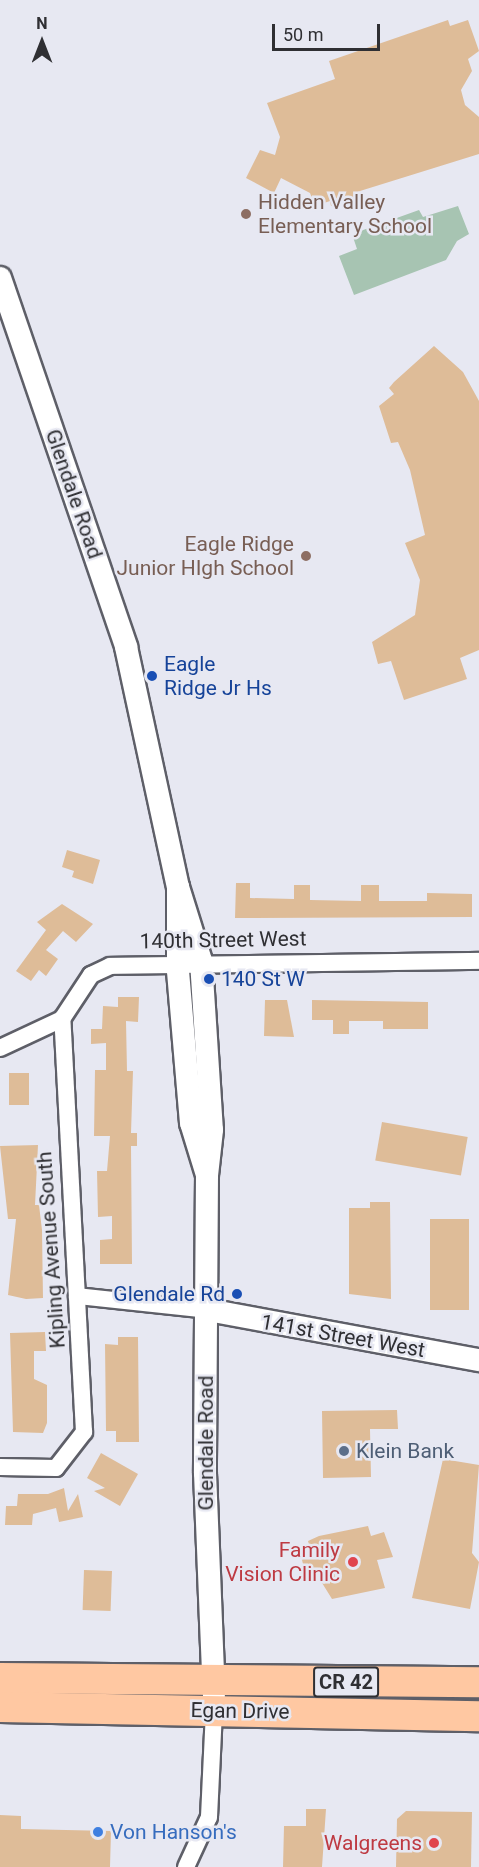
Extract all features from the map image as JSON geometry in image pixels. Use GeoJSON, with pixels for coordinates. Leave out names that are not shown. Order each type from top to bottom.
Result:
{"type":"FeatureCollection","features":[{"type":"Feature","properties":{"kind":"highway","name":"Egan Drive"},"geometry":{"type":"LineString","coordinates":[[0,1678],[479,1682]]}},
{"type":"Feature","properties":{"kind":"highway","name":"Egan Drive"},"geometry":{"type":"LineString","coordinates":[[0,1707],[479,1714]]}},
{"type":"Feature","properties":{"kind":"main road","name":"Glendale Road"},"geometry":{"type":"LineString","coordinates":[[0,278],[126,647],[178,887],[201,961],[212,1130],[207,1175],[208,1310],[204,1463],[214,1711]]}},
{"type":"Feature","properties":{"kind":"main road","name":"Glendale Road"},"geometry":{"type":"LineString","coordinates":[[178,887],[178,962],[191,1123],[207,1175]]}},
{"type":"Feature","properties":{"kind":"main road","name":"141st Street West"},"geometry":{"type":"LineString","coordinates":[[208,1310],[479,1360]]}},
{"type":"Feature","properties":{"kind":"street","name":"140th Street West"},"geometry":{"type":"LineString","coordinates":[[62,1019],[85,981],[110,966],[201,961],[479,961]]}},
{"type":"Feature","properties":{"kind":"street"},"geometry":{"type":"LineString","coordinates":[[0,1048],[62,1019]]}},
{"type":"Feature","properties":{"kind":"street","name":"Kipling Avenue South"},"geometry":{"type":"LineString","coordinates":[[0,1467],[56,1468],[84,1432],[62,1019]]}},
{"type":"Feature","properties":{"kind":"street"},"geometry":{"type":"LineString","coordinates":[[77,1296],[208,1310]]}},
{"type":"Feature","properties":{"kind":"street"},"geometry":{"type":"LineString","coordinates":[[186,1867],[209,1817],[214,1711]]}},
{"type":"Feature","properties":{"kind":"green space"},"geometry":{"type":"Polygon","coordinates":[[[458,206],[469,234],[457,241],[446,260],[354,295],[339,256],[357,249],[352,234],[419,210],[423,217],[458,206]]]}},
{"type":"Feature","properties":{"kind":"building","name":"Hidden Valley Elementary School"},"geometry":{"type":"Polygon","coordinates":[[[448,20],[450,26],[468,20],[479,51],[468,59],[472,71],[461,90],[465,105],[479,117],[479,154],[360,191],[362,196],[331,206],[330,201],[315,206],[310,193],[281,178],[274,193],[246,178],[260,150],[275,155],[280,137],[267,103],[335,79],[329,61],[448,20]]]}},
{"type":"Feature","properties":{"kind":"building"},"geometry":{"type":"Polygon","coordinates":[[[434,346],[463,372],[479,401],[479,650],[460,658],[467,679],[404,700],[391,661],[378,664],[372,642],[415,615],[420,580],[405,543],[425,535],[410,470],[398,442],[391,443],[379,406],[394,394],[389,388],[394,382],[434,346]]]}},
{"type":"Feature","properties":{"kind":"building"},"geometry":{"type":"Polygon","coordinates":[[[67,850],[100,860],[93,884],[72,877],[74,871],[62,867],[67,850]]]}},
{"type":"Feature","properties":{"kind":"building"},"geometry":{"type":"Polygon","coordinates":[[[236,883],[250,883],[250,898],[294,899],[294,885],[310,885],[310,900],[361,901],[361,885],[379,885],[379,901],[427,901],[427,893],[472,894],[472,917],[235,918],[236,883]]]}},
{"type":"Feature","properties":{"kind":"building"},"geometry":{"type":"Polygon","coordinates":[[[62,904],[93,924],[76,942],[63,931],[46,950],[58,959],[46,976],[39,970],[31,981],[16,971],[46,930],[37,922],[62,904]]]}},
{"type":"Feature","properties":{"kind":"building"},"geometry":{"type":"Polygon","coordinates":[[[118,997],[139,997],[138,1022],[126,1021],[127,1071],[133,1071],[131,1133],[137,1133],[137,1146],[131,1146],[132,1264],[100,1264],[100,1240],[112,1239],[112,1216],[98,1217],[97,1171],[107,1171],[110,1136],[94,1136],[95,1070],[106,1070],[106,1043],[91,1044],[91,1029],[102,1029],[103,1006],[118,1007],[118,997]]]}},
{"type":"Feature","properties":{"kind":"building"},"geometry":{"type":"Polygon","coordinates":[[[265,1000],[287,1000],[294,1037],[264,1036],[265,1000]]]}},
{"type":"Feature","properties":{"kind":"building"},"geometry":{"type":"Polygon","coordinates":[[[312,1000],[428,1002],[428,1029],[383,1029],[383,1021],[349,1021],[349,1034],[333,1034],[333,1020],[312,1020],[312,1000]]]}},
{"type":"Feature","properties":{"kind":"building"},"geometry":{"type":"Polygon","coordinates":[[[9,1073],[29,1073],[29,1105],[9,1105],[9,1073]]]}},
{"type":"Feature","properties":{"kind":"building"},"geometry":{"type":"Polygon","coordinates":[[[382,1122],[468,1137],[461,1176],[375,1160],[382,1122]]]}},
{"type":"Feature","properties":{"kind":"building"},"geometry":{"type":"Polygon","coordinates":[[[38,1145],[35,1205],[39,1205],[42,1230],[43,1298],[26,1299],[8,1295],[16,1219],[8,1219],[0,1146],[38,1145]]]}},
{"type":"Feature","properties":{"kind":"building"},"geometry":{"type":"Polygon","coordinates":[[[370,1202],[390,1202],[391,1299],[349,1294],[349,1208],[370,1208],[370,1202]]]}},
{"type":"Feature","properties":{"kind":"building"},"geometry":{"type":"Polygon","coordinates":[[[430,1219],[469,1219],[469,1310],[430,1310],[430,1219]]]}},
{"type":"Feature","properties":{"kind":"building"},"geometry":{"type":"Polygon","coordinates":[[[45,1332],[46,1351],[34,1351],[34,1379],[47,1385],[47,1423],[43,1433],[13,1432],[10,1333],[45,1332]]]}},
{"type":"Feature","properties":{"kind":"building"},"geometry":{"type":"Polygon","coordinates":[[[118,1337],[138,1337],[139,1442],[116,1442],[116,1431],[106,1431],[105,1344],[118,1345],[118,1337]]]}},
{"type":"Feature","properties":{"kind":"building"},"geometry":{"type":"Polygon","coordinates":[[[397,1410],[398,1429],[370,1429],[371,1477],[323,1478],[322,1411],[397,1410]]]}},
{"type":"Feature","properties":{"kind":"building"},"geometry":{"type":"Polygon","coordinates":[[[101,1453],[138,1474],[120,1506],[94,1491],[105,1488],[87,1478],[101,1453]]]}},
{"type":"Feature","properties":{"kind":"building"},"geometry":{"type":"Polygon","coordinates":[[[443,1459],[479,1465],[472,1553],[479,1562],[470,1609],[412,1598],[443,1459]]]}},
{"type":"Feature","properties":{"kind":"building"},"geometry":{"type":"Polygon","coordinates":[[[64,1488],[68,1511],[78,1494],[83,1517],[59,1522],[56,1508],[33,1514],[32,1525],[5,1525],[6,1506],[17,1506],[18,1494],[48,1494],[64,1488]]]}},
{"type":"Feature","properties":{"kind":"building"},"geometry":{"type":"Polygon","coordinates":[[[368,1526],[371,1536],[384,1532],[393,1557],[377,1560],[385,1588],[332,1599],[314,1570],[305,1572],[301,1556],[312,1555],[308,1541],[319,1536],[368,1526]]]}},
{"type":"Feature","properties":{"kind":"building"},"geometry":{"type":"Polygon","coordinates":[[[84,1570],[112,1571],[111,1611],[83,1610],[84,1570]]]}},
{"type":"Feature","properties":{"kind":"building"},"geometry":{"type":"Polygon","coordinates":[[[306,1809],[326,1809],[322,1867],[283,1867],[284,1826],[306,1826],[306,1809]]]}},
{"type":"Feature","properties":{"kind":"building","name":"Walgreens"},"geometry":{"type":"Polygon","coordinates":[[[406,1811],[472,1812],[471,1867],[396,1867],[397,1819],[406,1811]]]}},
{"type":"Feature","properties":{"kind":"building"},"geometry":{"type":"Polygon","coordinates":[[[0,1815],[21,1816],[21,1829],[111,1831],[110,1867],[0,1867],[0,1815]]]}},
{"type":"Feature","properties":{"kind":"place","name":"Hidden Valley Elementary School"},"geometry":{"type":"Point","coordinates":[246,214]}},
{"type":"Feature","properties":{"kind":"place","name":"Eagle Ridge Junior HIgh School"},"geometry":{"type":"Point","coordinates":[306,556]}},
{"type":"Feature","properties":{"kind":"place","name":"Eagle Ridge Jr Hs"},"geometry":{"type":"Point","coordinates":[152,676]}},
{"type":"Feature","properties":{"kind":"place","name":"140 St W"},"geometry":{"type":"Point","coordinates":[209,979]}},
{"type":"Feature","properties":{"kind":"place","name":"Glendale Rd"},"geometry":{"type":"Point","coordinates":[237,1294]}},
{"type":"Feature","properties":{"kind":"place","name":"Klein Bank"},"geometry":{"type":"Point","coordinates":[344,1451]}},
{"type":"Feature","properties":{"kind":"place","name":"Family Vision Clinic"},"geometry":{"type":"Point","coordinates":[353,1562]}},
{"type":"Feature","properties":{"kind":"place","name":"Von Hanson's"},"geometry":{"type":"Point","coordinates":[98,1832]}},
{"type":"Feature","properties":{"kind":"place","name":"Walgreens"},"geometry":{"type":"Point","coordinates":[434,1843]}}]}
